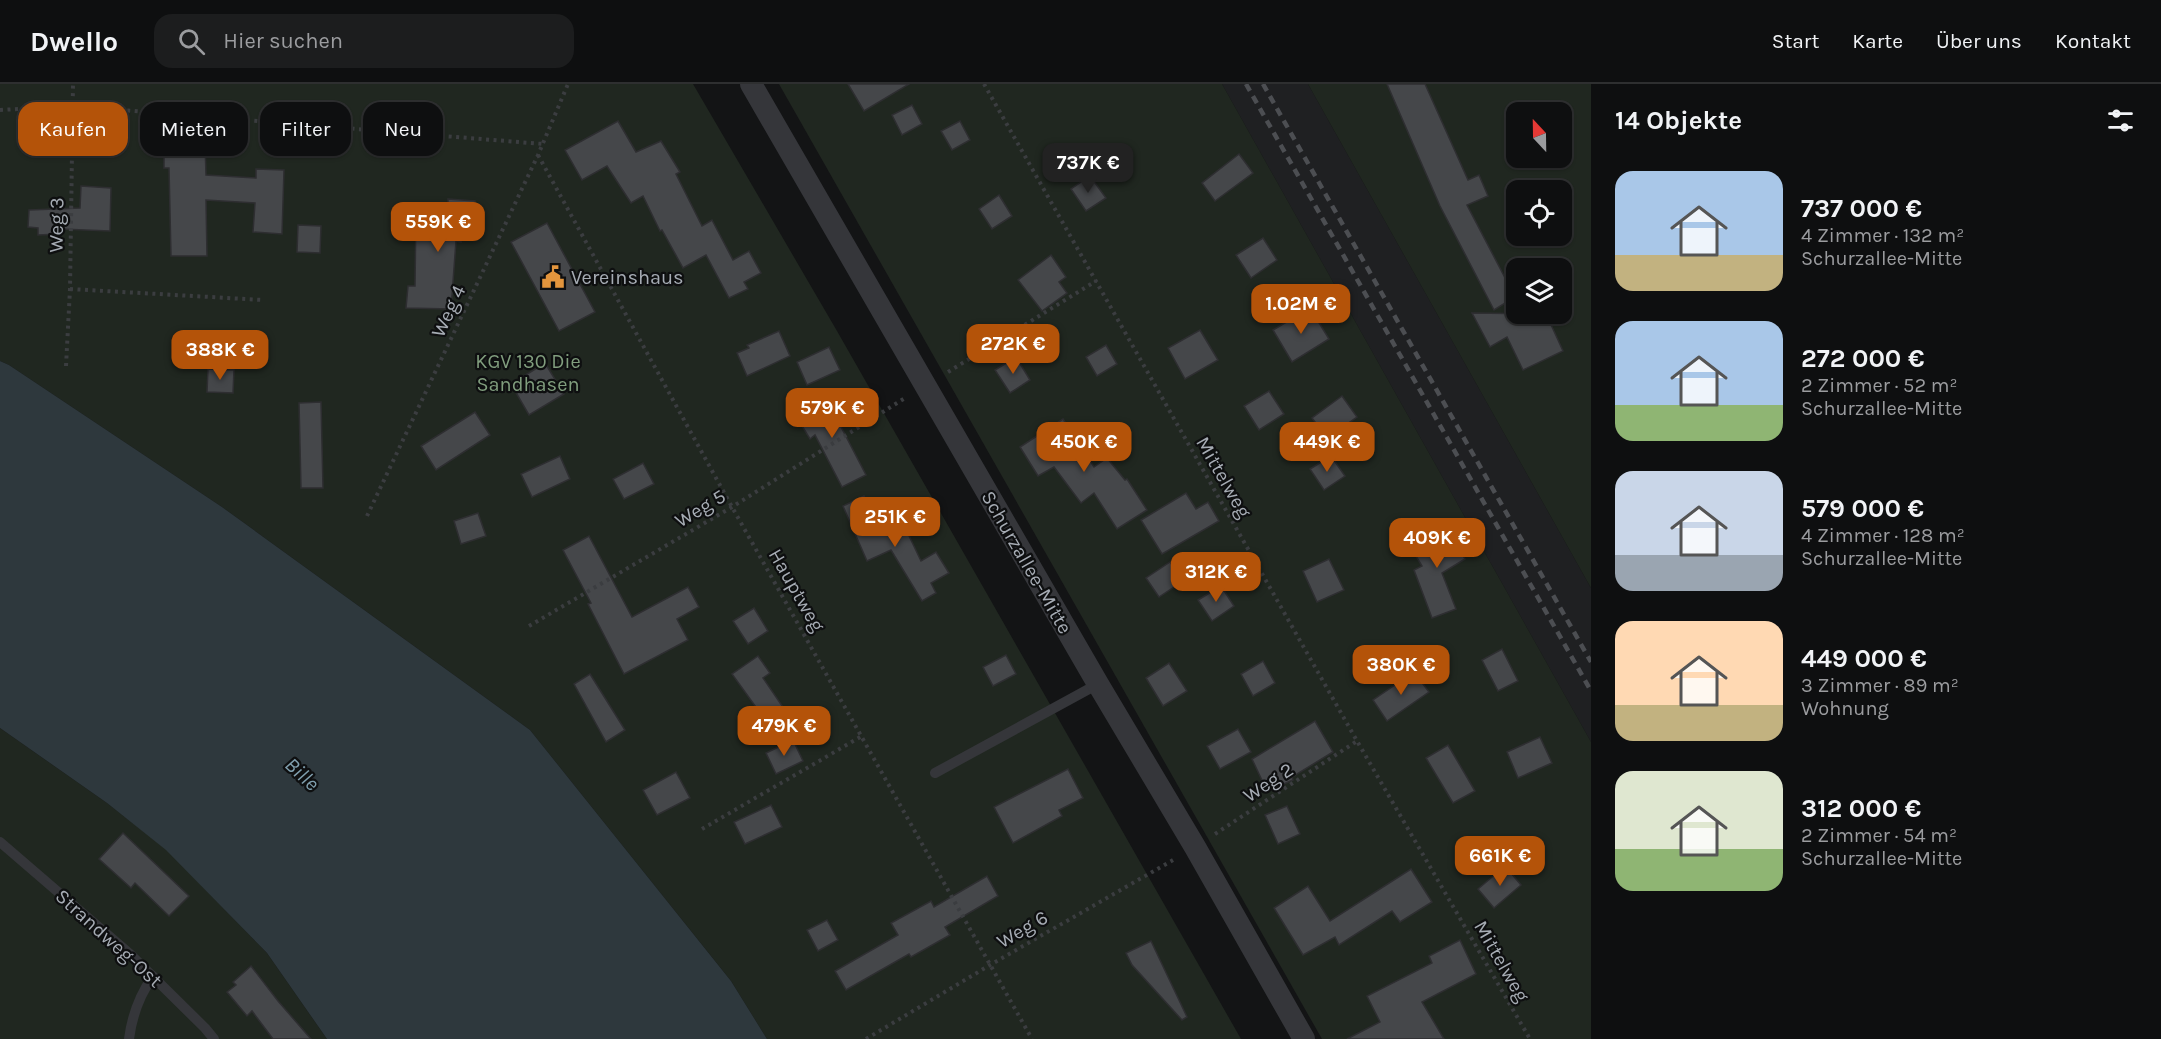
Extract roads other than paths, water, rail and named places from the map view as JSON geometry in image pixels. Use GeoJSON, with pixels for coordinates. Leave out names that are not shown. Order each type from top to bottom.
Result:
{"type":"FeatureCollection","features":[{"type":"Feature","properties":{"kind":"street","name":"Schurzallee-Mitte"},"geometry":{"type":"LineString","coordinates":[[751,84],[1098,684],[1195,847],[1304,1039]]}},
{"type":"Feature","properties":{"kind":"lane"},"geometry":{"type":"LineString","coordinates":[[935,773],[1098,684]]}},
{"type":"Feature","properties":{"kind":"lane","name":"Strandweg-Ost"},"geometry":{"type":"LineString","coordinates":[[0,842],[130,954],[214,1039]]}},
{"type":"Feature","properties":{"kind":"lane"},"geometry":{"type":"LineString","coordinates":[[129,1039],[135,1008],[153,976]]}},
{"type":"Feature","properties":{"kind":"water","name":"Bille"},"geometry":{"type":"Polygon","coordinates":[[[0,361],[222,507],[530,730],[731,981],[767,1039],[327,1039],[267,953],[166,850],[107,803],[0,728],[0,361]]]}},
{"type":"Feature","properties":{"kind":"railway"},"geometry":{"type":"LineString","coordinates":[[1246,84],[1591,691]]}},
{"type":"Feature","properties":{"kind":"railway"},"geometry":{"type":"LineString","coordinates":[[1263,84],[1591,662]]}},
{"type":"Feature","properties":{"kind":"place","name":"Vereinshaus"},"geometry":{"type":"Point","coordinates":[553,277]}},
{"type":"Feature","properties":{"kind":"park label","name":"KGV 130 Die Sandhasen"},"geometry":{"type":"Point","coordinates":[528,372]}}]}
